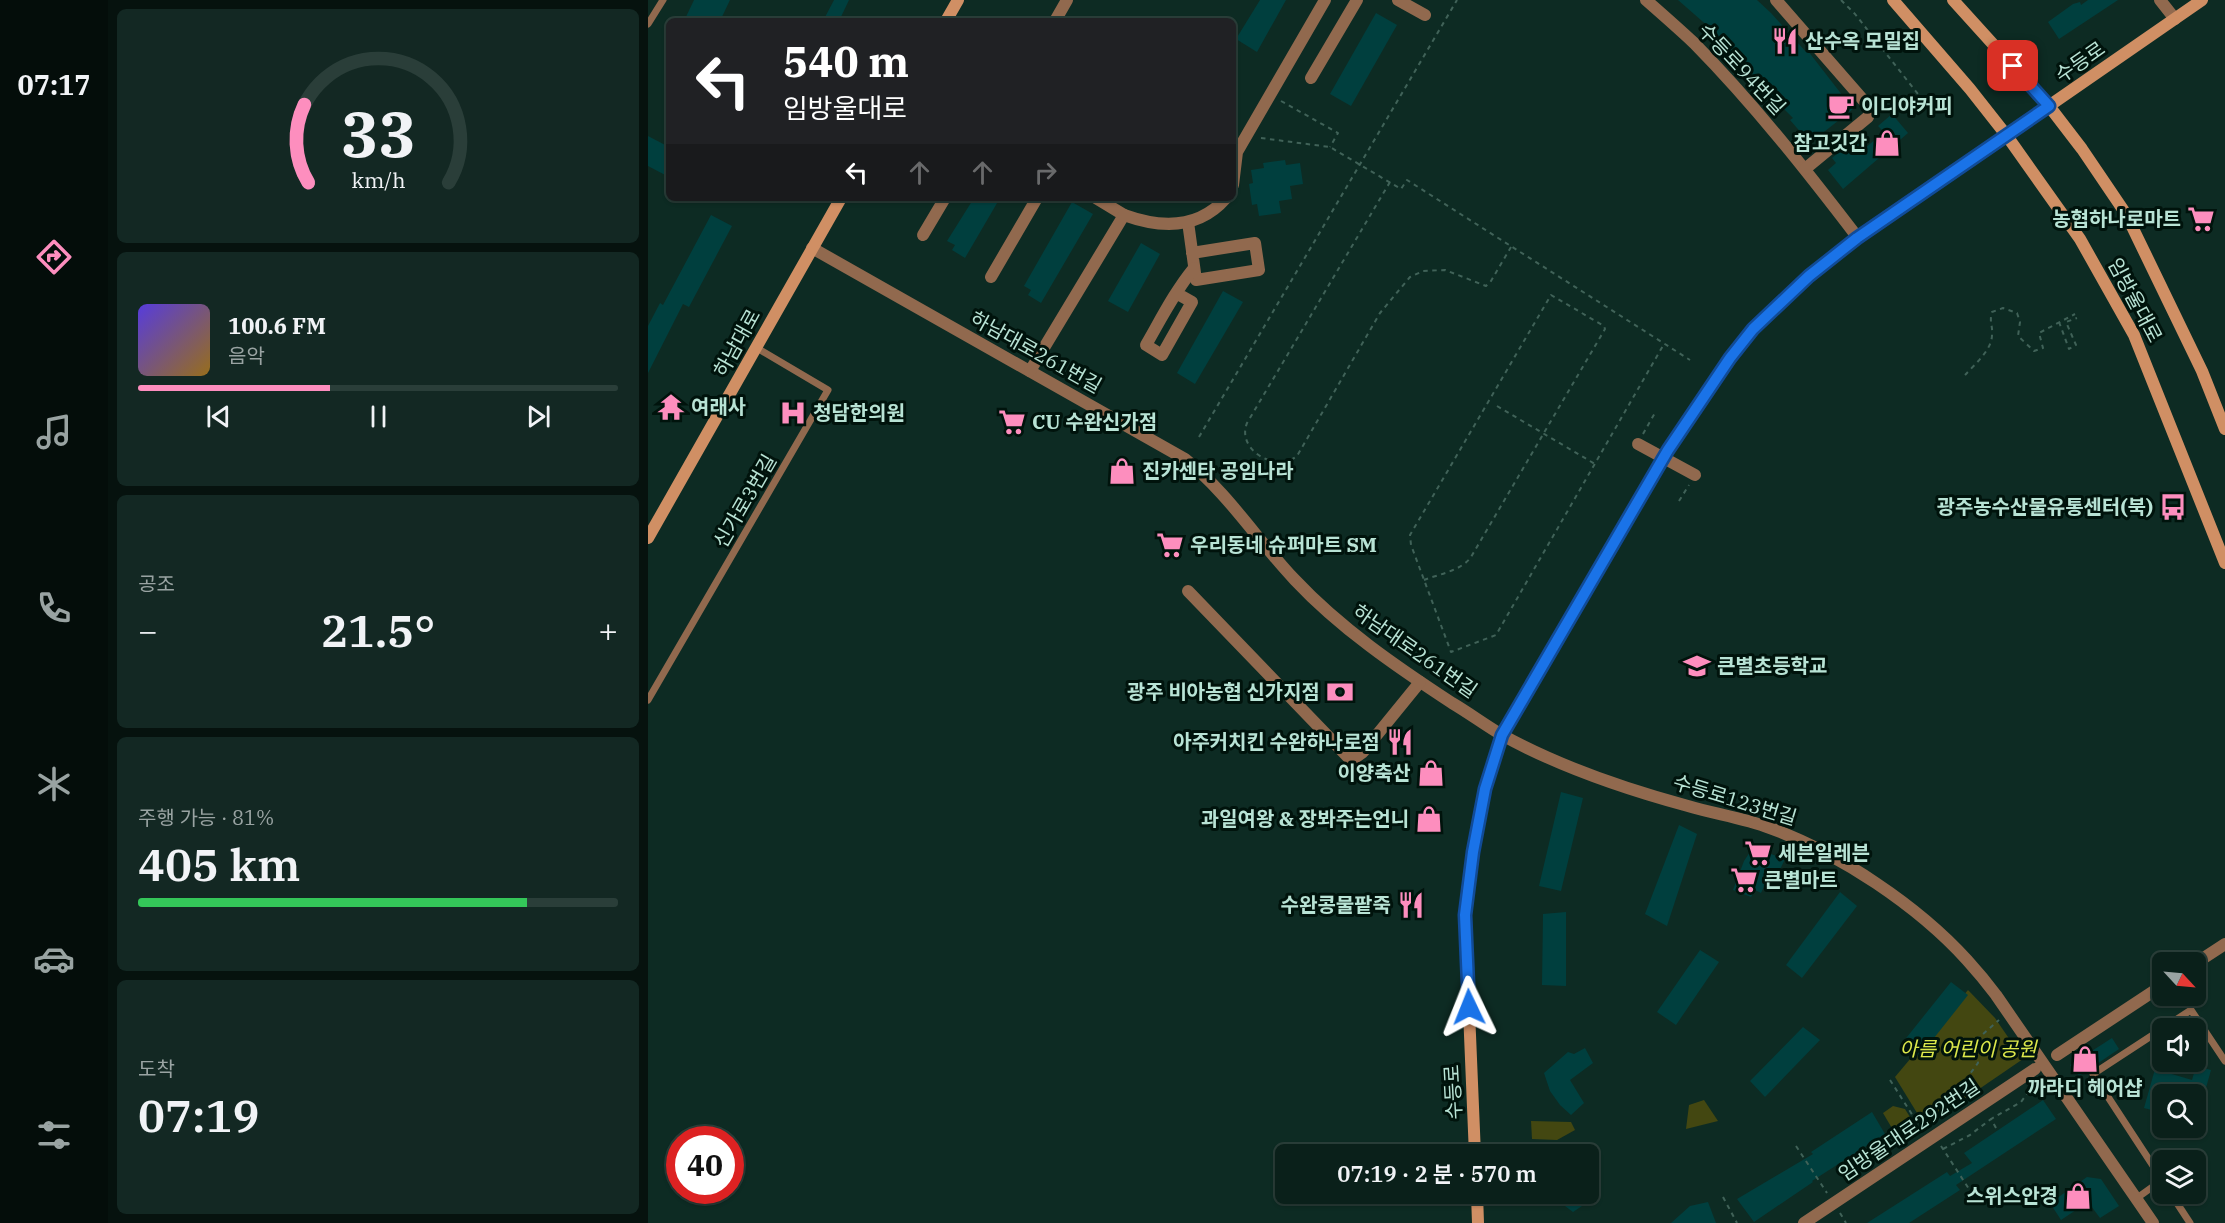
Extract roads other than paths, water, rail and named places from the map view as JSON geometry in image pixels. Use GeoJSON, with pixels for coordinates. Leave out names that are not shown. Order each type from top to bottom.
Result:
{"type":"FeatureCollection","features":[{"type":"Feature","properties":{"kind":"main road"},"geometry":{"type":"LineString","coordinates":[[948,18],[958,0]]}},
{"type":"Feature","properties":{"kind":"main road","name":"임방울대로"},"geometry":{"type":"LineString","coordinates":[[1893,0],[1970,89],[2007,136],[2080,239],[2134,335],[2225,563]]}},
{"type":"Feature","properties":{"kind":"main road","name":"임방울대로"},"geometry":{"type":"LineString","coordinates":[[1953,0],[2049,106],[2082,149],[2126,214],[2202,371],[2225,429]]}},
{"type":"Feature","properties":{"kind":"main road","name":"수등로"},"geometry":{"type":"LineString","coordinates":[[1475,1144],[1465,915],[1485,789],[1502,735],[1668,450],[1730,358],[1753,329],[1809,276],[1857,238],[2202,0]]}},
{"type":"Feature","properties":{"kind":"main road","name":"하남대로"},"geometry":{"type":"LineString","coordinates":[[648,538],[839,201]]}},
{"type":"Feature","properties":{"kind":"main road"},"geometry":{"type":"LineString","coordinates":[[1477,1204],[1478,1223]]}},
{"type":"Feature","properties":{"kind":"street"},"geometry":{"type":"LineString","coordinates":[[1057,18],[1067,0]]}},
{"type":"Feature","properties":{"kind":"street"},"geometry":{"type":"LineString","coordinates":[[1236,160],[1237,152],[1325,0]]}},
{"type":"Feature","properties":{"kind":"street"},"geometry":{"type":"LineString","coordinates":[[1311,78],[1357,0]]}},
{"type":"Feature","properties":{"kind":"street"},"geometry":{"type":"LineString","coordinates":[[1398,0],[1425,15]]}},
{"type":"Feature","properties":{"kind":"street","name":"수등로94번길"},"geometry":{"type":"LineString","coordinates":[[1646,0],[1693,43],[1745,98],[1805,169],[1857,238]]}},
{"type":"Feature","properties":{"kind":"street"},"geometry":{"type":"LineString","coordinates":[[1776,0],[1871,108],[1868,117],[1805,169]]}},
{"type":"Feature","properties":{"kind":"street"},"geometry":{"type":"LineString","coordinates":[[2160,0],[2175,19]]}},
{"type":"Feature","properties":{"kind":"street"},"geometry":{"type":"LineString","coordinates":[[923,235],[943,201]]}},
{"type":"Feature","properties":{"kind":"street"},"geometry":{"type":"LineString","coordinates":[[991,277],[1035,201]]}},
{"type":"Feature","properties":{"kind":"street"},"geometry":{"type":"LineString","coordinates":[[1101,201],[1124,215],[1163,225],[1188,222],[1207,214],[1222,201]]}},
{"type":"Feature","properties":{"kind":"street"},"geometry":{"type":"LineString","coordinates":[[1030,371],[1124,215]]}},
{"type":"Feature","properties":{"kind":"street"},"geometry":{"type":"LineString","coordinates":[[1188,222],[1192,253],[1194,268],[1196,280],[1259,270],[1255,243],[1192,253]]}},
{"type":"Feature","properties":{"kind":"street","name":"하남대로261번길"},"geometry":{"type":"LineString","coordinates":[[812,248],[1185,459],[1219,489],[1264,547],[1312,597],[1352,632],[1420,682],[1502,735]]}},
{"type":"Feature","properties":{"kind":"street"},"geometry":{"type":"LineString","coordinates":[[1176,293],[1192,302],[1162,355],[1146,345],[1176,293],[1194,268]]}},
{"type":"Feature","properties":{"kind":"street"},"geometry":{"type":"LineString","coordinates":[[1638,444],[1695,475]]}},
{"type":"Feature","properties":{"kind":"street"},"geometry":{"type":"LineString","coordinates":[[1188,591],[1348,758],[1356,757],[1363,752],[1420,682]]}},
{"type":"Feature","properties":{"kind":"street","name":"수등로123번길"},"geometry":{"type":"LineString","coordinates":[[1502,735],[1558,762],[1609,782],[1689,807],[1770,828],[1819,850],[1895,896],[1967,960],[1996,995],[2153,1223]]}},
{"type":"Feature","properties":{"kind":"street"},"geometry":{"type":"LineString","coordinates":[[2206,956],[2225,944]]}},
{"type":"Feature","properties":{"kind":"street"},"geometry":{"type":"LineString","coordinates":[[2057,1054],[2152,992]]}},
{"type":"Feature","properties":{"kind":"street","name":"임방울대로292번길"},"geometry":{"type":"LineString","coordinates":[[1804,1223],[1969,1113],[2035,1075]]}},
{"type":"Feature","properties":{"kind":"lane"},"geometry":{"type":"LineString","coordinates":[[648,24],[663,0]]}},
{"type":"Feature","properties":{"kind":"lane","name":"신가로3번길"},"geometry":{"type":"LineString","coordinates":[[648,699],[828,390],[757,348]]}},
{"type":"Feature","properties":{"kind":"lane"},"geometry":{"type":"LineString","coordinates":[[2152,1163],[2093,1074],[2191,1010],[2225,1062]]}},
{"type":"Feature","properties":{"kind":"lane"},"geometry":{"type":"LineString","coordinates":[[2137,1198],[2152,1188]]}},
{"type":"Feature","properties":{"kind":"lane"},"geometry":{"type":"LineString","coordinates":[[2178,1204],[2190,1223]]}},
{"type":"Feature","properties":{"kind":"place","name":"산수옥 모밀집"},"geometry":{"type":"Point","coordinates":[1785,41]}},
{"type":"Feature","properties":{"kind":"place","name":"이디야커피"},"geometry":{"type":"Point","coordinates":[1841,106]}},
{"type":"Feature","properties":{"kind":"place","name":"참고깃간"},"geometry":{"type":"Point","coordinates":[1887,143]}},
{"type":"Feature","properties":{"kind":"place","name":"농협하나로마트"},"geometry":{"type":"Point","coordinates":[2201,219]}},
{"type":"Feature","properties":{"kind":"place","name":"여래사"},"geometry":{"type":"Point","coordinates":[671,407]}},
{"type":"Feature","properties":{"kind":"place","name":"청담한의원"},"geometry":{"type":"Point","coordinates":[793,413]}},
{"type":"Feature","properties":{"kind":"place","name":"CU 수완신가점"},"geometry":{"type":"Point","coordinates":[1012,422]}},
{"type":"Feature","properties":{"kind":"place","name":"진카센타 공임나라"},"geometry":{"type":"Point","coordinates":[1122,471]}},
{"type":"Feature","properties":{"kind":"place","name":"광주농수산물유통센터(북)"},"geometry":{"type":"Point","coordinates":[2173,507]}},
{"type":"Feature","properties":{"kind":"place","name":"우리동네 슈퍼마트 SM"},"geometry":{"type":"Point","coordinates":[1170,545]}},
{"type":"Feature","properties":{"kind":"place","name":"큰별초등학교"},"geometry":{"type":"Point","coordinates":[1697,666]}},
{"type":"Feature","properties":{"kind":"place","name":"광주 비아농협 신가지점"},"geometry":{"type":"Point","coordinates":[1340,692]}},
{"type":"Feature","properties":{"kind":"place","name":"아주커치킨 수완하나로점"},"geometry":{"type":"Point","coordinates":[1400,742]}},
{"type":"Feature","properties":{"kind":"place","name":"이양축산"},"geometry":{"type":"Point","coordinates":[1431,773]}},
{"type":"Feature","properties":{"kind":"place","name":"과일여왕 & 장봐주는언니"},"geometry":{"type":"Point","coordinates":[1429,819]}},
{"type":"Feature","properties":{"kind":"place","name":"세븐일레븐"},"geometry":{"type":"Point","coordinates":[1758,853]}},
{"type":"Feature","properties":{"kind":"place","name":"큰별마트"},"geometry":{"type":"Point","coordinates":[1744,880]}},
{"type":"Feature","properties":{"kind":"place","name":"수완콩물팥죽"},"geometry":{"type":"Point","coordinates":[1411,905]}},
{"type":"Feature","properties":{"kind":"place","name":"까라디 헤어샵"},"geometry":{"type":"Point","coordinates":[2085,1059]}},
{"type":"Feature","properties":{"kind":"place","name":"스위스안경"},"geometry":{"type":"Point","coordinates":[2078,1196]}},
{"type":"Feature","properties":{"kind":"park label","name":"아름 어린이 공원"},"geometry":{"type":"Point","coordinates":[1968,1049]}}]}
